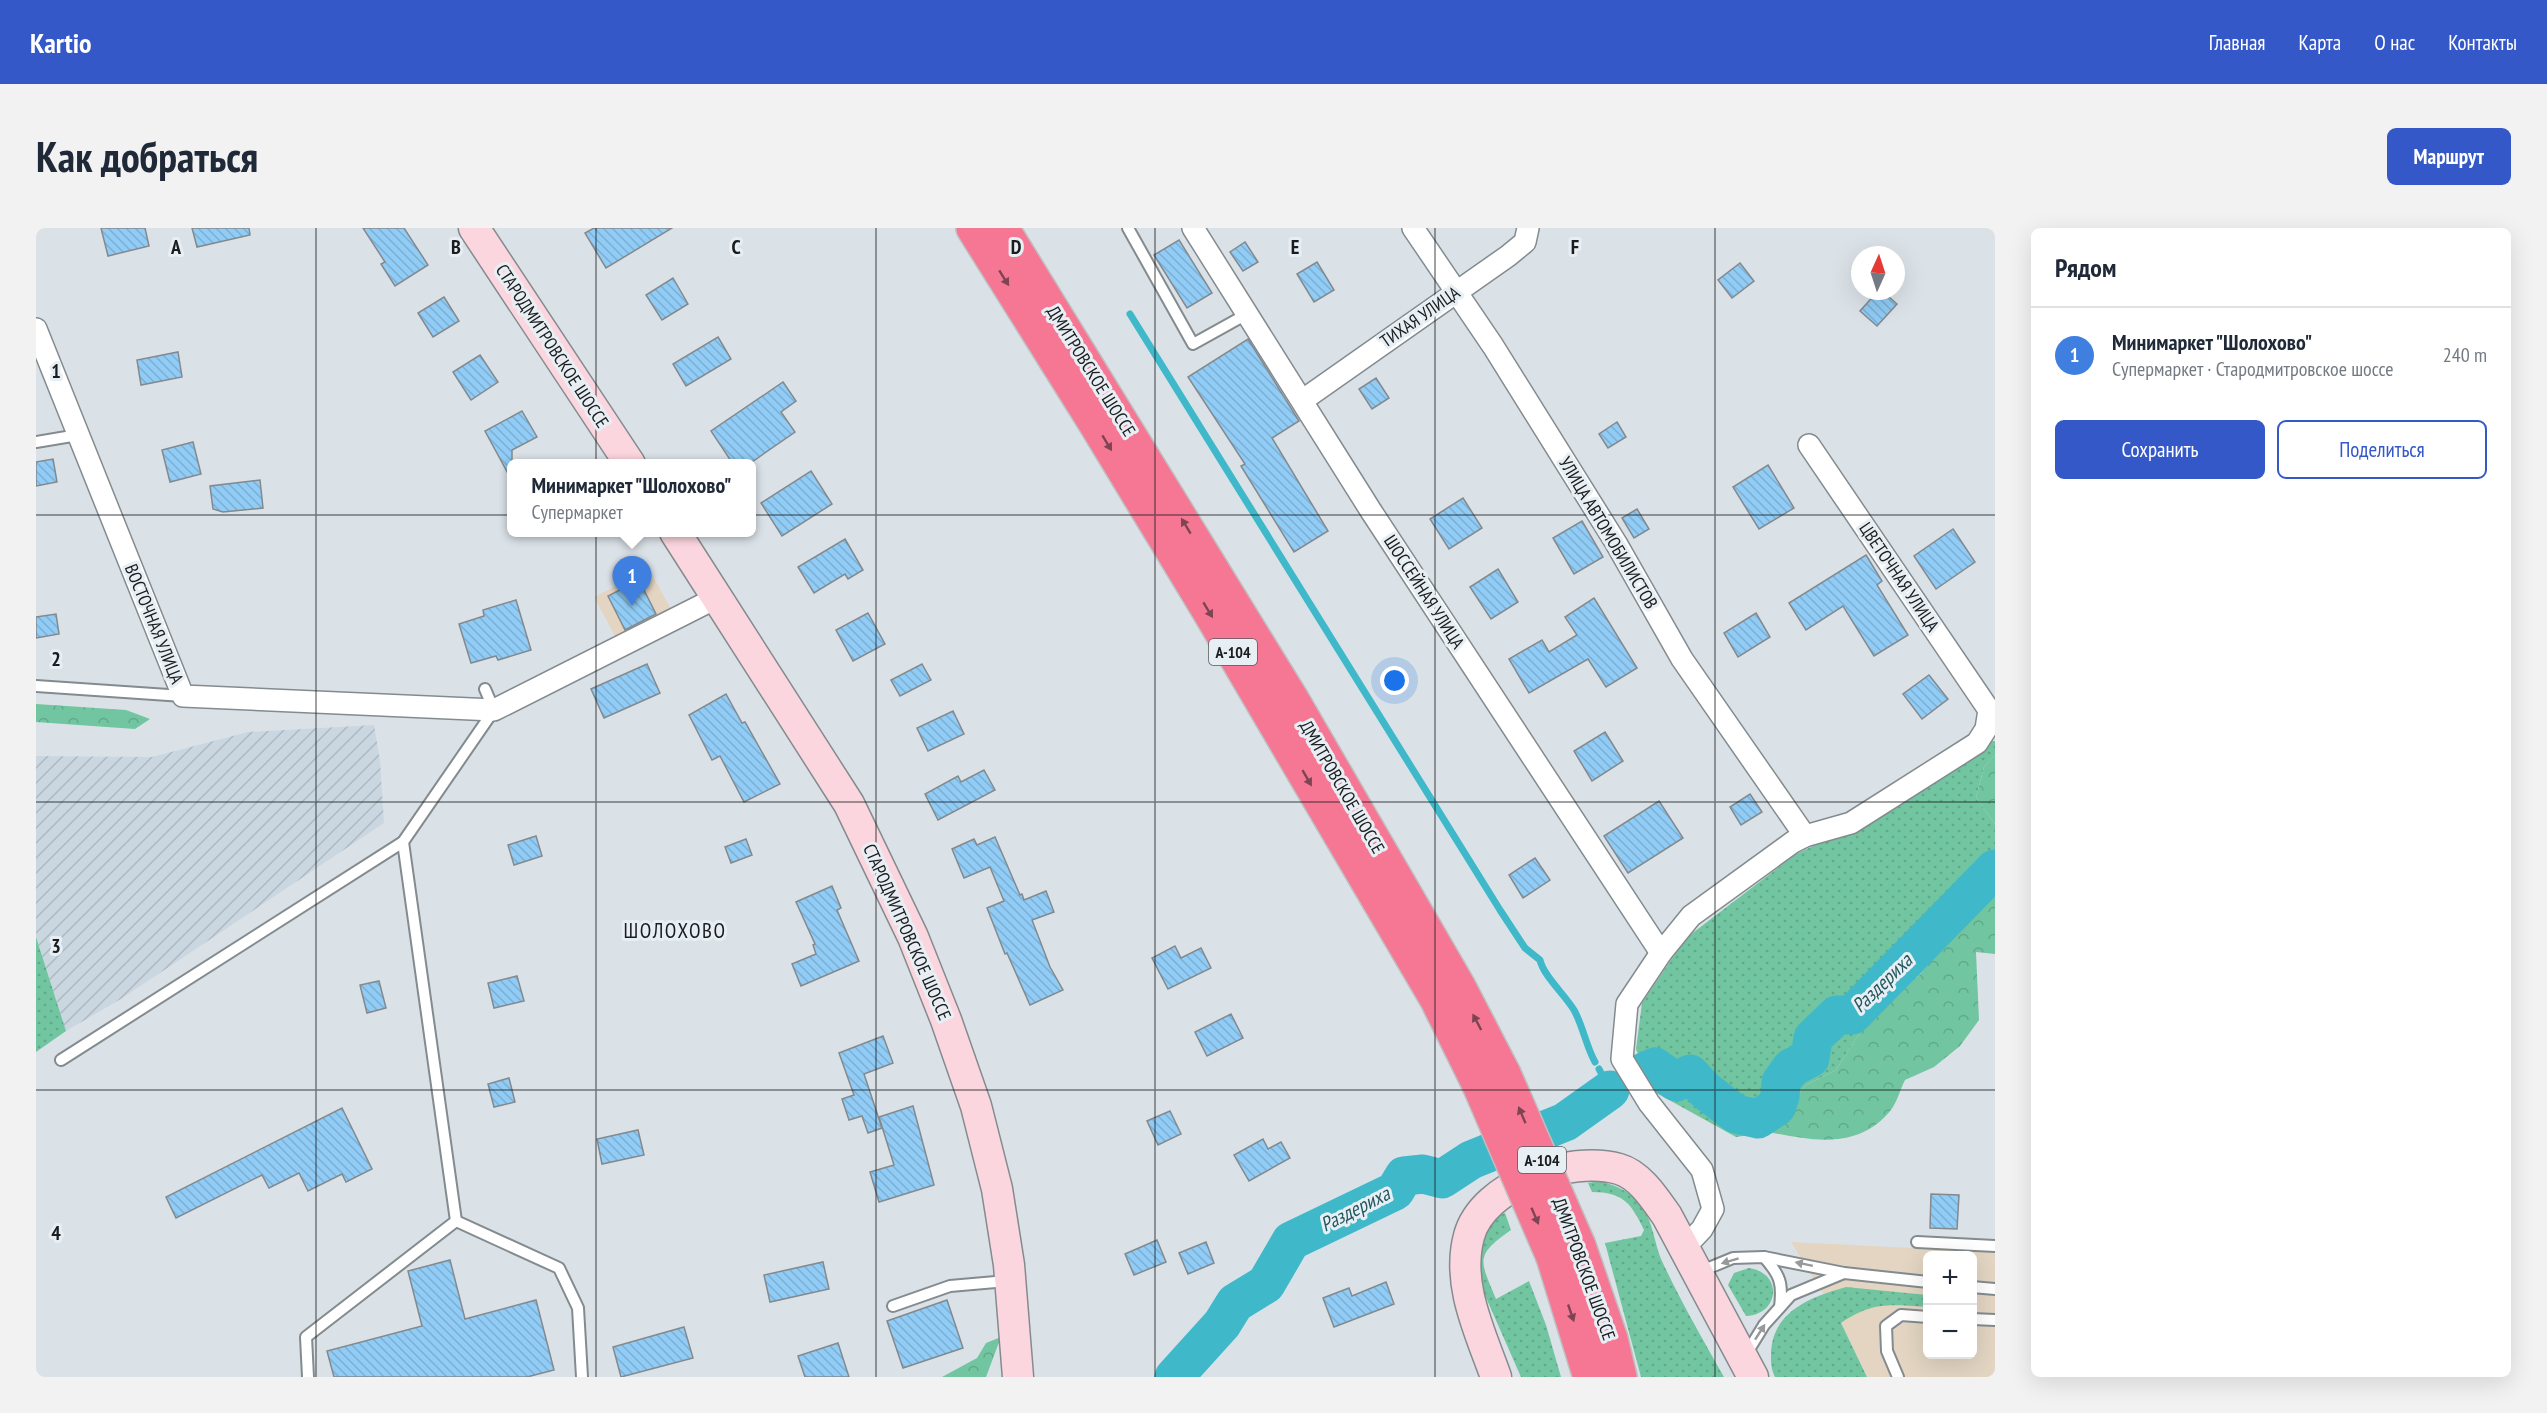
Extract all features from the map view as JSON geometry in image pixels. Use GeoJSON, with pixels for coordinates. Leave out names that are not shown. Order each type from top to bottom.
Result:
{"type":"FeatureCollection","features":[{"type":"Feature","properties":{"kind":"highway","name":"ДМИТРОВСКОЕ ШОССЕ"},"geometry":{"type":"LineString","coordinates":[[972,228],[1095,423],[1210,613],[1437,1000],[1492,1079]]}},
{"type":"Feature","properties":{"kind":"highway","name":"ДМИТРОВСКОЕ ШОССЕ"},"geometry":{"type":"LineString","coordinates":[[1002,228],[1293,701],[1459,987],[1492,1079],[1566,1252],[1611,1339],[1620,1377]]}},
{"type":"Feature","properties":{"kind":"highway","name":"ДМИТРОВСКОЕ ШОССЕ"},"geometry":{"type":"LineString","coordinates":[[1566,1252],[1590,1377]]}},
{"type":"Feature","properties":{"kind":"street","name":"СТАРОДМИТРОВСКОЕ ШОССЕ"},"geometry":{"type":"LineString","coordinates":[[474,228],[627,459]]}},
{"type":"Feature","properties":{"kind":"street","name":"ШОССЕЙНАЯ УЛИЦА"},"geometry":{"type":"LineString","coordinates":[[1193,228],[1371,511],[1660,953]]}},
{"type":"Feature","properties":{"kind":"street","name":"УЛИЦА АВТОМОБИЛИСТОВ"},"geometry":{"type":"LineString","coordinates":[[1413,228],[1494,346],[1616,543],[1682,659],[1805,836]]}},
{"type":"Feature","properties":{"kind":"street","name":"ТИХАЯ УЛИЦА"},"geometry":{"type":"LineString","coordinates":[[1303,400],[1508,256],[1525,242],[1528,228]]}},
{"type":"Feature","properties":{"kind":"street","name":"ВОСТОЧНАЯ УЛИЦА"},"geometry":{"type":"LineString","coordinates":[[36,329],[183,696],[494,710]]}},
{"type":"Feature","properties":{"kind":"street","name":"ЦВЕТОЧНАЯ УЛИЦА"},"geometry":{"type":"LineString","coordinates":[[1805,836],[1851,823],[1977,743],[1986,729],[1989,710],[1809,445]]}},
{"type":"Feature","properties":{"kind":"street","name":"СТАРОДМИТРОВСКОЕ ШОССЕ"},"geometry":{"type":"LineString","coordinates":[[678,537],[849,804],[913,937],[946,1020],[976,1106],[998,1189],[1010,1281],[1017,1371]]}},
{"type":"Feature","properties":{"kind":"street"},"geometry":{"type":"LineString","coordinates":[[494,710],[718,597]]}},
{"type":"Feature","properties":{"kind":"street"},"geometry":{"type":"LineString","coordinates":[[1690,1261],[1702,1229],[1713,1209],[1702,1170],[1649,1103],[1622,1059],[1627,1004],[1660,953],[1691,916],[1805,836]]}},
{"type":"Feature","properties":{"kind":"street"},"geometry":{"type":"LineString","coordinates":[[1496,1377],[1468,1298],[1465,1265],[1469,1235],[1476,1218],[1484,1208],[1511,1187],[1567,1166],[1594,1165],[1621,1169],[1650,1191],[1667,1216],[1748,1368]]}},
{"type":"Feature","properties":{"kind":"lane"},"geometry":{"type":"LineString","coordinates":[[1128,228],[1193,344],[1247,314]]}},
{"type":"Feature","properties":{"kind":"lane"},"geometry":{"type":"LineString","coordinates":[[36,442],[78,435]]}},
{"type":"Feature","properties":{"kind":"lane"},"geometry":{"type":"LineString","coordinates":[[36,686],[183,696]]}},
{"type":"Feature","properties":{"kind":"lane"},"geometry":{"type":"LineString","coordinates":[[61,1060],[403,842],[494,710],[485,689]]}},
{"type":"Feature","properties":{"kind":"lane"},"geometry":{"type":"LineString","coordinates":[[403,842],[456,1221]]}},
{"type":"Feature","properties":{"kind":"lane"},"geometry":{"type":"LineString","coordinates":[[308,1377],[306,1338],[456,1221]]}},
{"type":"Feature","properties":{"kind":"lane"},"geometry":{"type":"LineString","coordinates":[[456,1221],[559,1268],[578,1308],[582,1377]]}},
{"type":"Feature","properties":{"kind":"lane"},"geometry":{"type":"LineString","coordinates":[[1917,1242],[1995,1246]]}},
{"type":"Feature","properties":{"kind":"lane"},"geometry":{"type":"LineString","coordinates":[[1764,1257],[1775,1270],[1782,1286],[1780,1307]]}},
{"type":"Feature","properties":{"kind":"lane"},"geometry":{"type":"LineString","coordinates":[[1690,1261],[1764,1257],[1844,1273],[1923,1281]]}},
{"type":"Feature","properties":{"kind":"lane"},"geometry":{"type":"LineString","coordinates":[[1748,1368],[1764,1325],[1791,1296],[1844,1273]]}},
{"type":"Feature","properties":{"kind":"lane"},"geometry":{"type":"LineString","coordinates":[[893,1306],[950,1286],[1010,1281]]}},
{"type":"Feature","properties":{"kind":"lane"},"geometry":{"type":"LineString","coordinates":[[1977,1287],[1995,1289]]}},
{"type":"Feature","properties":{"kind":"lane"},"geometry":{"type":"LineString","coordinates":[[1898,1377],[1887,1351],[1886,1326],[1901,1315],[1923,1317]]}},
{"type":"Feature","properties":{"kind":"lane"},"geometry":{"type":"LineString","coordinates":[[1977,1319],[1995,1320]]}},
{"type":"Feature","properties":{"kind":"shaded area"},"geometry":{"type":"Polygon","coordinates":[[[649,569],[672,611],[616,638],[594,597],[649,569]]]}},
{"type":"Feature","properties":{"kind":"shaded area"},"geometry":{"type":"Polygon","coordinates":[[[374,725],[380,760],[384,823],[121,999],[66,1031],[36,937],[36,756],[152,757],[248,732],[374,725]]]}},
{"type":"Feature","properties":{"kind":"shaded area"},"geometry":{"type":"Polygon","coordinates":[[[1791,1242],[1975,1251],[1923,1251],[1923,1359],[1977,1359],[1977,1251],[1995,1252],[1995,1377],[1867,1377],[1841,1323],[1791,1242]]]}},
{"type":"Feature","properties":{"kind":"green space"},"geometry":{"type":"Polygon","coordinates":[[[36,704],[126,710],[150,719],[135,729],[36,722],[36,704]]]}},
{"type":"Feature","properties":{"kind":"green space"},"geometry":{"type":"Polygon","coordinates":[[[1988,741],[1995,741],[1995,755],[1984,767],[1976,798],[1995,824],[1995,881],[1983,907],[1954,921],[1920,975],[1893,991],[1871,1015],[1836,1070],[1806,1085],[1769,1132],[1736,1137],[1651,1090],[1636,1049],[1642,1003],[1686,938],[1796,854],[1874,817],[1988,741]]]}},
{"type":"Feature","properties":{"kind":"green space"},"geometry":{"type":"Polygon","coordinates":[[[1995,755],[1995,824],[1976,798],[1984,767],[1995,755]]]}},
{"type":"Feature","properties":{"kind":"green space"},"geometry":{"type":"Polygon","coordinates":[[[1995,881],[1995,954],[1976,952],[1979,1020],[1960,1046],[1934,1067],[1905,1080],[1891,1110],[1878,1123],[1864,1132],[1850,1137],[1818,1140],[1769,1132],[1806,1085],[1836,1070],[1871,1015],[1893,991],[1920,975],[1954,921],[1983,907],[1995,881]]]}},
{"type":"Feature","properties":{"kind":"green space"},"geometry":{"type":"Polygon","coordinates":[[[36,937],[66,1031],[36,1052],[36,937]]]}},
{"type":"Feature","properties":{"kind":"green space"},"geometry":{"type":"Polygon","coordinates":[[[1600,1181],[1623,1190],[1642,1207],[1649,1219],[1668,1274],[1724,1377],[1641,1377],[1605,1243],[1641,1236],[1644,1230],[1625,1201],[1611,1194],[1592,1192],[1588,1183],[1600,1181]]]}},
{"type":"Feature","properties":{"kind":"green space"},"geometry":{"type":"Polygon","coordinates":[[[1505,1213],[1511,1230],[1486,1253],[1484,1267],[1486,1275],[1496,1299],[1529,1281],[1546,1325],[1561,1377],[1521,1377],[1476,1275],[1483,1233],[1498,1216],[1505,1213]]]}},
{"type":"Feature","properties":{"kind":"green space"},"geometry":{"type":"Polygon","coordinates":[[[1749,1268],[1760,1271],[1768,1277],[1773,1293],[1766,1308],[1757,1314],[1746,1316],[1728,1285],[1734,1273],[1749,1268]]]}},
{"type":"Feature","properties":{"kind":"green space"},"geometry":{"type":"Polygon","coordinates":[[[1846,1287],[1923,1295],[1923,1307],[1882,1306],[1863,1311],[1841,1323],[1867,1377],[1775,1377],[1771,1354],[1773,1339],[1778,1327],[1796,1308],[1846,1287]]]}},
{"type":"Feature","properties":{"kind":"green space"},"geometry":{"type":"Polygon","coordinates":[[[1001,1337],[986,1377],[942,1377],[977,1358],[986,1343],[1001,1337]]]}},
{"type":"Feature","properties":{"kind":"building"},"geometry":{"type":"Polygon","coordinates":[[[101,228],[145,228],[149,246],[108,256],[101,228]]]}},
{"type":"Feature","properties":{"kind":"building"},"geometry":{"type":"Polygon","coordinates":[[[192,228],[249,228],[250,235],[197,247],[192,228]]]}},
{"type":"Feature","properties":{"kind":"building"},"geometry":{"type":"Polygon","coordinates":[[[363,228],[404,228],[428,265],[395,286],[381,264],[385,262],[363,228]]]}},
{"type":"Feature","properties":{"kind":"building"},"geometry":{"type":"Polygon","coordinates":[[[594,228],[672,228],[606,268],[585,233],[594,228]]]}},
{"type":"Feature","properties":{"kind":"building"},"geometry":{"type":"Polygon","coordinates":[[[1179,240],[1212,293],[1187,308],[1154,255],[1179,240]]]}},
{"type":"Feature","properties":{"kind":"building"},"geometry":{"type":"Polygon","coordinates":[[[1245,242],[1258,262],[1243,271],[1230,252],[1245,242]]]}},
{"type":"Feature","properties":{"kind":"building"},"geometry":{"type":"Polygon","coordinates":[[[1317,262],[1334,290],[1314,302],[1297,274],[1317,262]]]}},
{"type":"Feature","properties":{"kind":"building"},"geometry":{"type":"Polygon","coordinates":[[[1740,263],[1754,281],[1732,298],[1718,280],[1740,263]]]}},
{"type":"Feature","properties":{"kind":"building"},"geometry":{"type":"Polygon","coordinates":[[[673,278],[688,304],[662,320],[646,295],[673,278]]]}},
{"type":"Feature","properties":{"kind":"building"},"geometry":{"type":"Polygon","coordinates":[[[444,297],[459,321],[433,337],[418,313],[444,297]]]}},
{"type":"Feature","properties":{"kind":"building"},"geometry":{"type":"Polygon","coordinates":[[[1870,300],[1892,300],[1897,304],[1877,326],[1860,311],[1870,300]]]}},
{"type":"Feature","properties":{"kind":"building"},"geometry":{"type":"Polygon","coordinates":[[[718,337],[731,359],[686,386],[673,364],[718,337]]]}},
{"type":"Feature","properties":{"kind":"building"},"geometry":{"type":"Polygon","coordinates":[[[1248,339],[1299,421],[1272,438],[1328,531],[1294,552],[1241,466],[1245,464],[1188,377],[1248,339]]]}},
{"type":"Feature","properties":{"kind":"building"},"geometry":{"type":"Polygon","coordinates":[[[178,352],[182,377],[141,385],[137,360],[178,352]]]}},
{"type":"Feature","properties":{"kind":"building"},"geometry":{"type":"Polygon","coordinates":[[[480,355],[498,382],[471,400],[453,372],[480,355]]]}},
{"type":"Feature","properties":{"kind":"building"},"geometry":{"type":"Polygon","coordinates":[[[1376,378],[1389,398],[1372,409],[1359,389],[1376,378]]]}},
{"type":"Feature","properties":{"kind":"building"},"geometry":{"type":"Polygon","coordinates":[[[783,382],[796,401],[781,412],[795,432],[756,459],[730,459],[711,431],[783,382]]]}},
{"type":"Feature","properties":{"kind":"building"},"geometry":{"type":"Polygon","coordinates":[[[522,411],[537,437],[512,450],[512,459],[507,459],[507,472],[485,431],[522,411]]]}},
{"type":"Feature","properties":{"kind":"building"},"geometry":{"type":"Polygon","coordinates":[[[1617,422],[1626,437],[1608,448],[1599,434],[1617,422]]]}},
{"type":"Feature","properties":{"kind":"building"},"geometry":{"type":"Polygon","coordinates":[[[193,442],[201,474],[170,482],[162,450],[193,442]]]}},
{"type":"Feature","properties":{"kind":"building"},"geometry":{"type":"Polygon","coordinates":[[[53,459],[57,482],[36,486],[36,462],[53,459]]]}},
{"type":"Feature","properties":{"kind":"building"},"geometry":{"type":"Polygon","coordinates":[[[1768,465],[1794,508],[1759,529],[1733,487],[1768,465]]]}},
{"type":"Feature","properties":{"kind":"building"},"geometry":{"type":"Polygon","coordinates":[[[811,471],[832,504],[782,536],[761,503],[811,471]]]}},
{"type":"Feature","properties":{"kind":"building"},"geometry":{"type":"Polygon","coordinates":[[[260,480],[263,508],[223,512],[213,509],[210,486],[260,480]]]}},
{"type":"Feature","properties":{"kind":"building"},"geometry":{"type":"Polygon","coordinates":[[[1463,498],[1482,528],[1449,549],[1430,519],[1463,498]]]}},
{"type":"Feature","properties":{"kind":"building"},"geometry":{"type":"Polygon","coordinates":[[[1637,509],[1649,529],[1634,538],[1622,518],[1637,509]]]}},
{"type":"Feature","properties":{"kind":"building"},"geometry":{"type":"Polygon","coordinates":[[[1582,521],[1603,557],[1574,574],[1553,538],[1582,521]]]}},
{"type":"Feature","properties":{"kind":"building"},"geometry":{"type":"Polygon","coordinates":[[[1953,529],[1975,562],[1936,589],[1914,556],[1953,529]]]}},
{"type":"Feature","properties":{"kind":"building"},"geometry":{"type":"Polygon","coordinates":[[[845,539],[863,570],[848,579],[845,574],[814,593],[798,567],[845,539]]]}},
{"type":"Feature","properties":{"kind":"building"},"geometry":{"type":"Polygon","coordinates":[[[1866,555],[1882,581],[1877,585],[1908,635],[1874,656],[1843,606],[1806,630],[1789,603],[1866,555]]]}},
{"type":"Feature","properties":{"kind":"building"},"geometry":{"type":"Polygon","coordinates":[[[1498,569],[1518,602],[1491,619],[1470,587],[1498,569]]]}},
{"type":"Feature","properties":{"kind":"building"},"geometry":{"type":"Polygon","coordinates":[[[639,580],[656,614],[625,630],[608,596],[639,580]]]}},
{"type":"Feature","properties":{"kind":"building"},"geometry":{"type":"Polygon","coordinates":[[[1594,598],[1637,668],[1606,687],[1588,659],[1529,693],[1509,659],[1542,640],[1549,652],[1577,635],[1565,617],[1594,598]]]}},
{"type":"Feature","properties":{"kind":"building"},"geometry":{"type":"Polygon","coordinates":[[[516,600],[531,650],[498,660],[496,656],[471,663],[459,624],[484,616],[483,610],[516,600]]]}},
{"type":"Feature","properties":{"kind":"building"},"geometry":{"type":"Polygon","coordinates":[[[868,613],[885,644],[853,661],[836,630],[868,613]]]}},
{"type":"Feature","properties":{"kind":"building"},"geometry":{"type":"Polygon","coordinates":[[[1756,613],[1770,637],[1738,657],[1724,633],[1756,613]]]}},
{"type":"Feature","properties":{"kind":"building"},"geometry":{"type":"Polygon","coordinates":[[[56,614],[59,634],[36,638],[36,617],[56,614]]]}},
{"type":"Feature","properties":{"kind":"building"},"geometry":{"type":"Polygon","coordinates":[[[647,664],[660,693],[604,718],[591,689],[647,664]]]}},
{"type":"Feature","properties":{"kind":"building"},"geometry":{"type":"Polygon","coordinates":[[[922,664],[931,680],[900,696],[891,680],[922,664]]]}},
{"type":"Feature","properties":{"kind":"building"},"geometry":{"type":"Polygon","coordinates":[[[1929,675],[1948,699],[1922,719],[1903,694],[1929,675]]]}},
{"type":"Feature","properties":{"kind":"building"},"geometry":{"type":"Polygon","coordinates":[[[726,694],[742,723],[745,722],[780,784],[744,802],[720,756],[712,760],[689,715],[726,694]]]}},
{"type":"Feature","properties":{"kind":"building"},"geometry":{"type":"Polygon","coordinates":[[[953,711],[964,734],[928,751],[917,728],[953,711]]]}},
{"type":"Feature","properties":{"kind":"building"},"geometry":{"type":"Polygon","coordinates":[[[1605,732],[1623,761],[1592,781],[1574,751],[1605,732]]]}},
{"type":"Feature","properties":{"kind":"building"},"geometry":{"type":"Polygon","coordinates":[[[984,770],[995,790],[938,820],[925,794],[958,776],[961,782],[984,770]]]}},
{"type":"Feature","properties":{"kind":"building"},"geometry":{"type":"Polygon","coordinates":[[[1750,794],[1762,812],[1741,825],[1730,807],[1750,794]]]}},
{"type":"Feature","properties":{"kind":"building"},"geometry":{"type":"Polygon","coordinates":[[[1659,801],[1683,838],[1628,873],[1604,836],[1659,801]]]}},
{"type":"Feature","properties":{"kind":"building"},"geometry":{"type":"Polygon","coordinates":[[[536,836],[542,856],[514,865],[508,845],[536,836]]]}},
{"type":"Feature","properties":{"kind":"building"},"geometry":{"type":"Polygon","coordinates":[[[995,837],[1020,895],[1022,894],[1024,900],[1046,891],[1054,912],[1032,920],[1050,967],[1063,990],[1030,1005],[1007,953],[1005,954],[987,908],[1004,901],[990,867],[964,878],[952,849],[974,839],[977,845],[995,837]]]}},
{"type":"Feature","properties":{"kind":"building"},"geometry":{"type":"Polygon","coordinates":[[[746,839],[752,855],[731,863],[725,847],[746,839]]]}},
{"type":"Feature","properties":{"kind":"building"},"geometry":{"type":"Polygon","coordinates":[[[1535,858],[1550,880],[1523,898],[1509,875],[1535,858]]]}},
{"type":"Feature","properties":{"kind":"building"},"geometry":{"type":"Polygon","coordinates":[[[832,886],[841,908],[837,910],[859,961],[801,986],[792,964],[816,954],[813,945],[815,944],[796,902],[832,886]]]}},
{"type":"Feature","properties":{"kind":"building"},"geometry":{"type":"Polygon","coordinates":[[[1175,946],[1181,958],[1201,948],[1211,968],[1168,989],[1152,958],[1175,946]]]}},
{"type":"Feature","properties":{"kind":"building"},"geometry":{"type":"Polygon","coordinates":[[[517,976],[524,1001],[494,1008],[488,983],[517,976]]]}},
{"type":"Feature","properties":{"kind":"building"},"geometry":{"type":"Polygon","coordinates":[[[379,981],[386,1008],[367,1013],[360,985],[379,981]]]}},
{"type":"Feature","properties":{"kind":"building"},"geometry":{"type":"Polygon","coordinates":[[[1231,1014],[1243,1038],[1207,1056],[1195,1032],[1231,1014]]]}},
{"type":"Feature","properties":{"kind":"building"},"geometry":{"type":"Polygon","coordinates":[[[883,1036],[893,1063],[864,1074],[882,1128],[868,1133],[862,1116],[849,1120],[842,1099],[854,1095],[839,1053],[883,1036]]]}},
{"type":"Feature","properties":{"kind":"building"},"geometry":{"type":"Polygon","coordinates":[[[509,1078],[515,1102],[494,1107],[488,1084],[509,1078]]]}},
{"type":"Feature","properties":{"kind":"building"},"geometry":{"type":"Polygon","coordinates":[[[913,1106],[934,1185],[879,1202],[870,1172],[894,1165],[879,1117],[913,1106]]]}},
{"type":"Feature","properties":{"kind":"building"},"geometry":{"type":"Polygon","coordinates":[[[342,1108],[372,1169],[346,1182],[342,1174],[308,1191],[299,1173],[269,1188],[262,1175],[176,1218],[166,1197],[342,1108]]]}},
{"type":"Feature","properties":{"kind":"building"},"geometry":{"type":"Polygon","coordinates":[[[1170,1111],[1181,1134],[1158,1145],[1147,1121],[1170,1111]]]}},
{"type":"Feature","properties":{"kind":"building"},"geometry":{"type":"Polygon","coordinates":[[[638,1130],[644,1155],[602,1164],[597,1139],[638,1130]]]}},
{"type":"Feature","properties":{"kind":"building"},"geometry":{"type":"Polygon","coordinates":[[[1263,1139],[1268,1149],[1281,1142],[1290,1158],[1249,1181],[1234,1155],[1263,1139]]]}},
{"type":"Feature","properties":{"kind":"building"},"geometry":{"type":"Polygon","coordinates":[[[1931,1194],[1959,1195],[1957,1229],[1930,1228],[1931,1194]]]}},
{"type":"Feature","properties":{"kind":"building"},"geometry":{"type":"Polygon","coordinates":[[[1157,1240],[1166,1262],[1134,1275],[1125,1254],[1157,1240]]]}},
{"type":"Feature","properties":{"kind":"building"},"geometry":{"type":"Polygon","coordinates":[[[1206,1242],[1214,1263],[1188,1274],[1179,1253],[1206,1242]]]}},
{"type":"Feature","properties":{"kind":"building"},"geometry":{"type":"Polygon","coordinates":[[[450,1260],[465,1319],[536,1300],[554,1370],[527,1377],[334,1377],[327,1351],[422,1326],[408,1271],[450,1260]]]}},
{"type":"Feature","properties":{"kind":"building"},"geometry":{"type":"Polygon","coordinates":[[[823,1262],[829,1289],[770,1302],[764,1275],[823,1262]]]}},
{"type":"Feature","properties":{"kind":"building"},"geometry":{"type":"Polygon","coordinates":[[[1386,1282],[1394,1304],[1334,1327],[1323,1298],[1349,1288],[1352,1296],[1386,1282]]]}},
{"type":"Feature","properties":{"kind":"building"},"geometry":{"type":"Polygon","coordinates":[[[947,1300],[963,1348],[903,1368],[887,1321],[947,1300]]]}},
{"type":"Feature","properties":{"kind":"building"},"geometry":{"type":"Polygon","coordinates":[[[684,1327],[693,1358],[621,1377],[613,1347],[684,1327]]]}},
{"type":"Feature","properties":{"kind":"building"},"geometry":{"type":"Polygon","coordinates":[[[838,1343],[849,1377],[805,1377],[798,1356],[838,1343]]]}},
{"type":"Feature","properties":{"kind":"waterway"},"geometry":{"type":"LineString","coordinates":[[1130,314],[1500,910],[1525,948],[1540,960],[1545,972],[1574,1010],[1595,1062]]}},
{"type":"Feature","properties":{"kind":"waterway","name":"Раздериха"},"geometry":{"type":"LineString","coordinates":[[1639,1074],[1655,1067],[1676,1082],[1690,1074],[1706,1091],[1736,1114],[1758,1119],[1776,1107],[1781,1082],[1791,1068],[1810,1058],[1813,1038],[1837,1015],[1852,1015],[1995,869]]}},
{"type":"Feature","properties":{"kind":"waterway"},"geometry":{"type":"LineString","coordinates":[[1599,1069],[1610,1090]]}},
{"type":"Feature","properties":{"kind":"waterway","name":"Раздериха"},"geometry":{"type":"LineString","coordinates":[[1174,1377],[1222,1324],[1235,1303],[1266,1284],[1291,1241],[1395,1191],[1404,1176],[1423,1174],[1442,1179],[1471,1160],[1565,1122],[1610,1090]]}},
{"type":"Feature","properties":{"kind":"place","name":"Минимаркет \"Шолохово\""},"geometry":{"type":"Point","coordinates":[632,606]}},
{"type":"Feature","properties":{"kind":"district","name":"ШОЛОХОВО"},"geometry":{"type":"Point","coordinates":[675,931]}}]}
